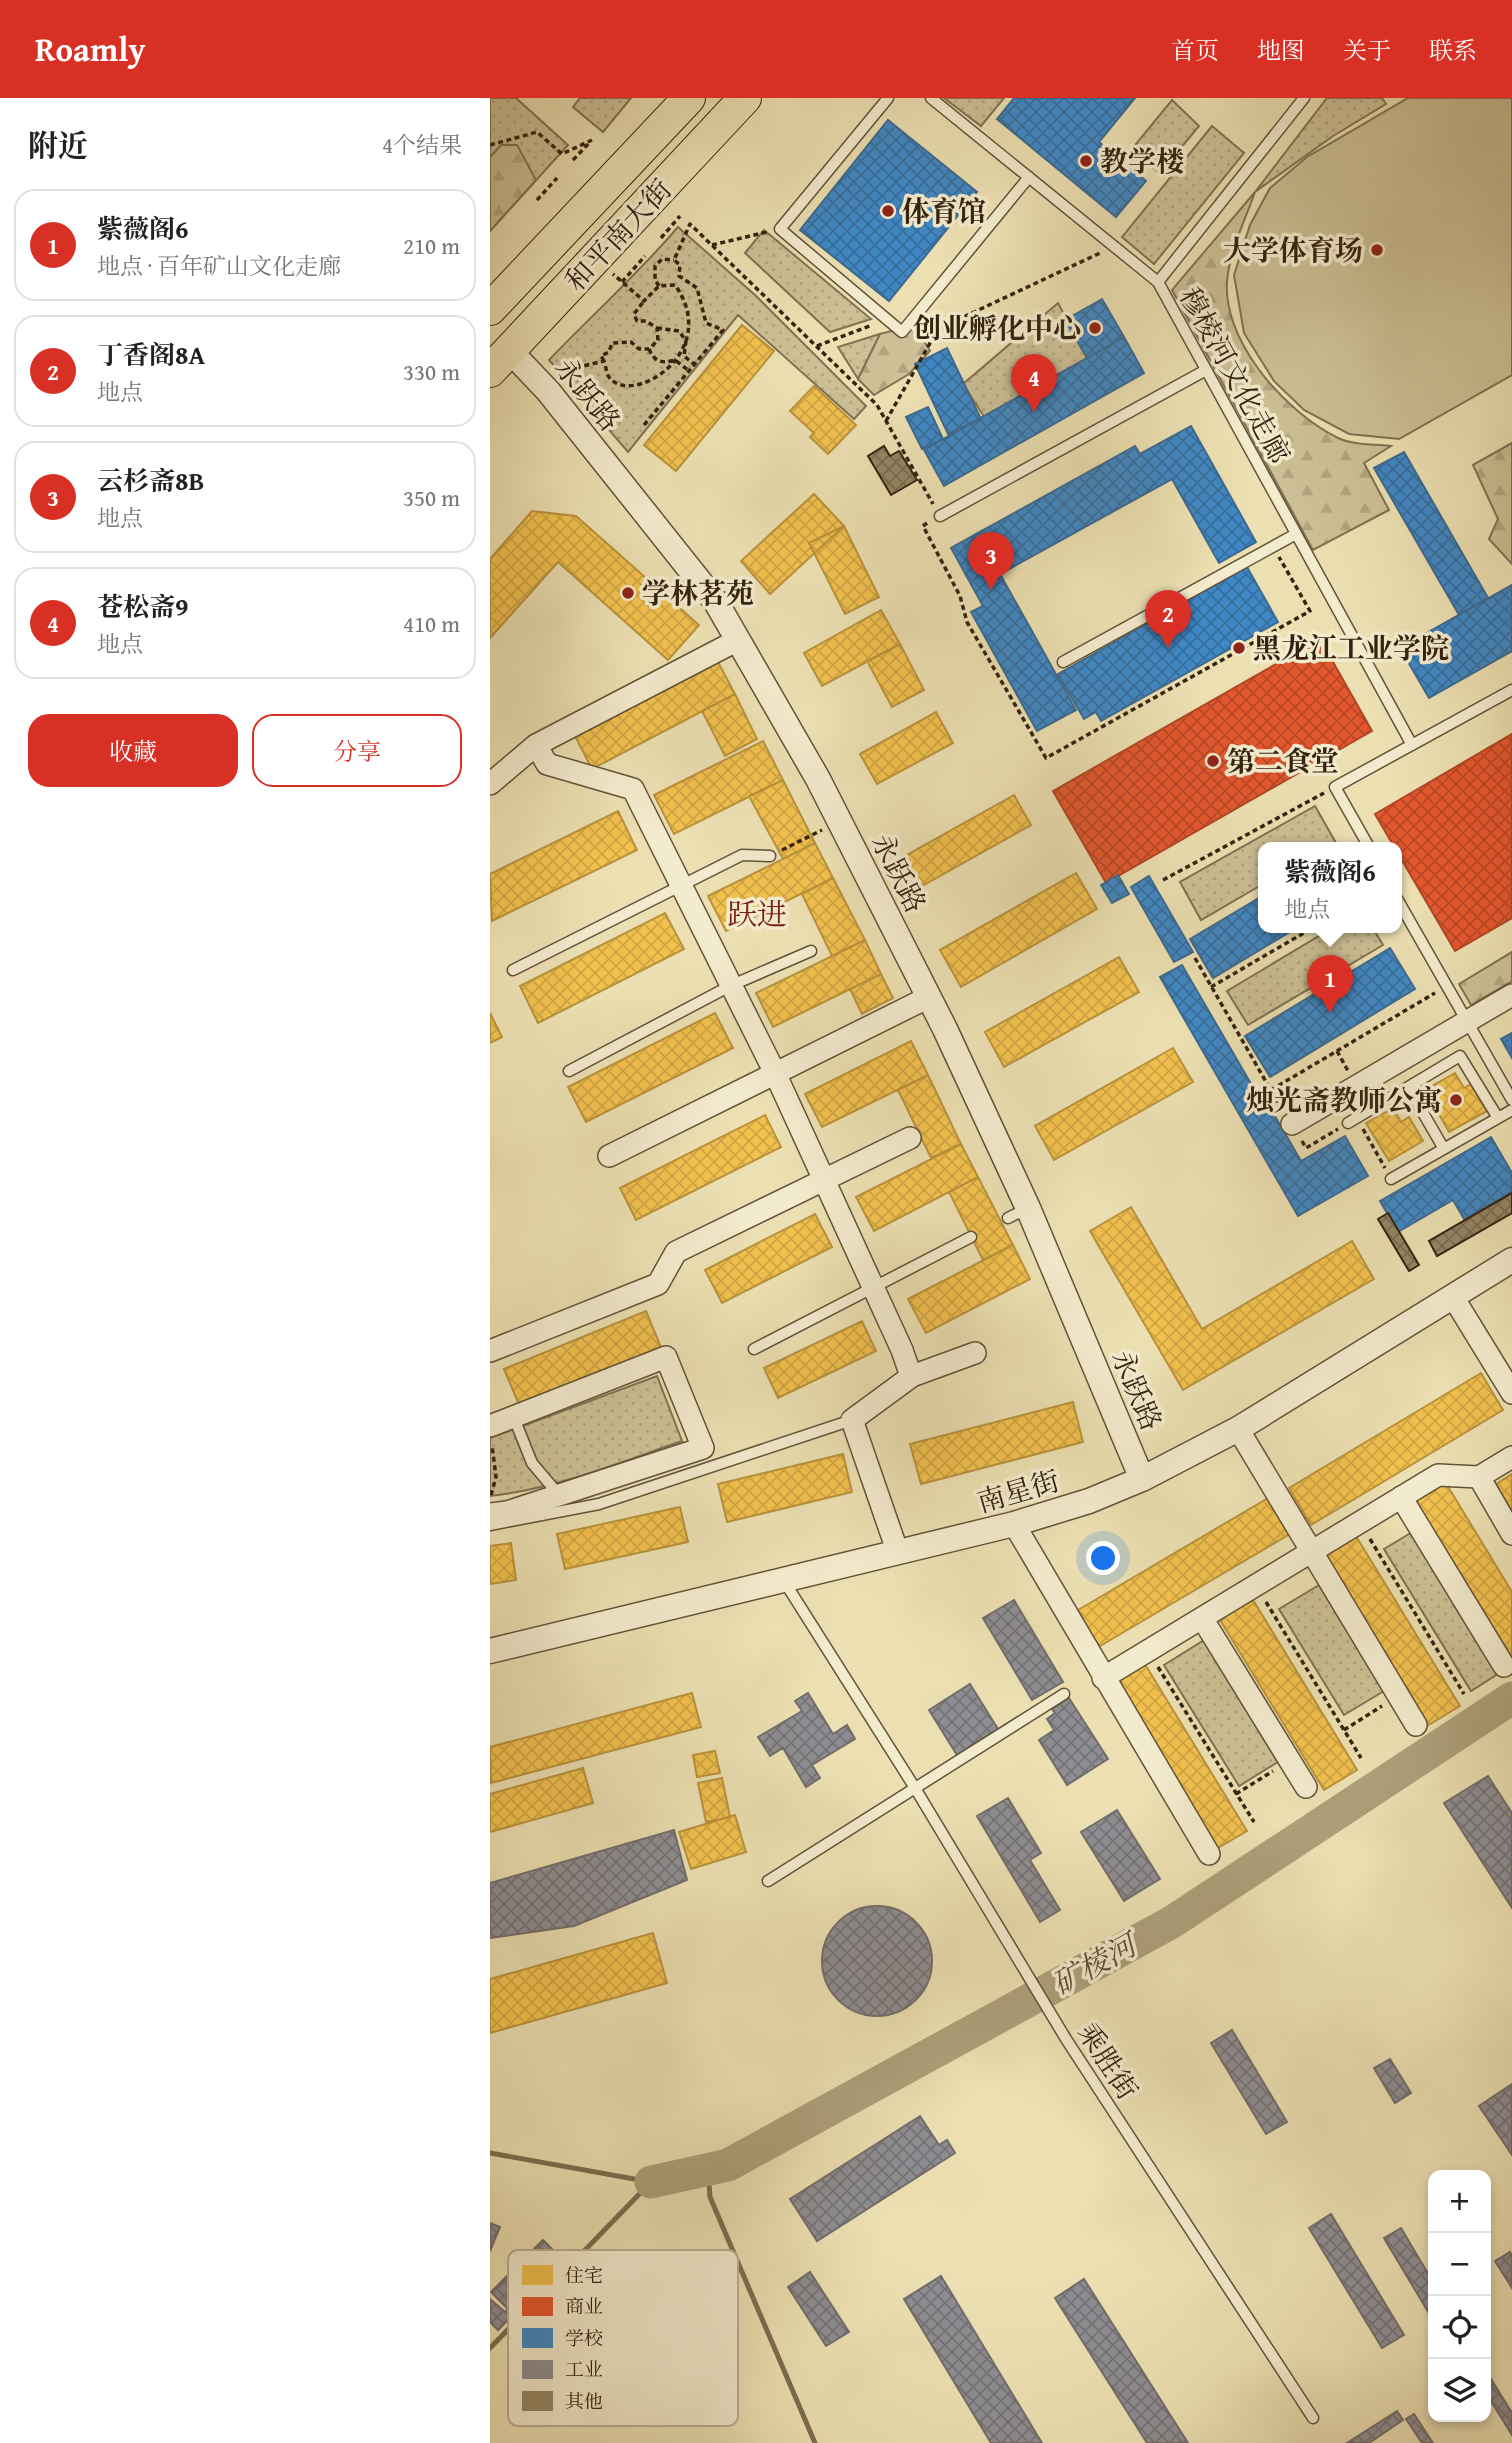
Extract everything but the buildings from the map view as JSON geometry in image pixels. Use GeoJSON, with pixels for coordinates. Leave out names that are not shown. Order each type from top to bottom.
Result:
{"type":"FeatureCollection","features":[{"type":"Feature","properties":{"kind":"main road","name":"和平南大街"},"geometry":{"type":"LineString","coordinates":[[490,309],[689,98]]}},
{"type":"Feature","properties":{"kind":"main road","name":"和平南大街"},"geometry":{"type":"LineString","coordinates":[[500,361],[745,98]]}},
{"type":"Feature","properties":{"kind":"street","name":"永跃路"},"geometry":{"type":"LineString","coordinates":[[500,361],[548,391],[716,602],[738,640],[840,822],[929,997],[1018,1213],[1142,1479]]}},
{"type":"Feature","properties":{"kind":"street"},"geometry":{"type":"LineString","coordinates":[[490,784],[536,745],[738,640]]}},
{"type":"Feature","properties":{"kind":"street"},"geometry":{"type":"LineString","coordinates":[[536,745],[547,764],[633,789],[775,1073],[874,1288],[911,1376]]}},
{"type":"Feature","properties":{"kind":"street"},"geometry":{"type":"LineString","coordinates":[[1292,1124],[1512,995]]}},
{"type":"Feature","properties":{"kind":"street"},"geometry":{"type":"LineString","coordinates":[[609,1156],[929,997]]}},
{"type":"Feature","properties":{"kind":"street"},"geometry":{"type":"LineString","coordinates":[[490,1351],[658,1284],[676,1252],[910,1138]]}},
{"type":"Feature","properties":{"kind":"street","name":"南星街"},"geometry":{"type":"LineString","coordinates":[[490,1651],[1014,1524],[1089,1501],[1142,1479],[1238,1429],[1512,1260]]}},
{"type":"Feature","properties":{"kind":"street"},"geometry":{"type":"LineString","coordinates":[[1453,1297],[1512,1393]]}},
{"type":"Feature","properties":{"kind":"street"},"geometry":{"type":"LineString","coordinates":[[898,1553],[852,1420],[911,1376],[975,1353]]}},
{"type":"Feature","properties":{"kind":"street"},"geometry":{"type":"LineString","coordinates":[[490,1514],[507,1512],[702,1448],[666,1357],[499,1423]]}},
{"type":"Feature","properties":{"kind":"street"},"geometry":{"type":"LineString","coordinates":[[1238,1429],[1416,1725]]}},
{"type":"Feature","properties":{"kind":"street"},"geometry":{"type":"LineString","coordinates":[[1103,1678],[1438,1475],[1479,1477],[1512,1457]]}},
{"type":"Feature","properties":{"kind":"street"},"geometry":{"type":"LineString","coordinates":[[1479,1477],[1512,1534]]}},
{"type":"Feature","properties":{"kind":"street"},"geometry":{"type":"LineString","coordinates":[[1401,1497],[1504,1666]]}},
{"type":"Feature","properties":{"kind":"street"},"geometry":{"type":"LineString","coordinates":[[1014,1524],[1209,1854]]}},
{"type":"Feature","properties":{"kind":"street"},"geometry":{"type":"LineString","coordinates":[[1202,1618],[1306,1787]]}},
{"type":"Feature","properties":{"kind":"lane"},"geometry":{"type":"LineString","coordinates":[[889,98],[780,229],[902,332],[1029,177]]}},
{"type":"Feature","properties":{"kind":"lane","name":"穆棱河文化走廊"},"geometry":{"type":"LineString","coordinates":[[931,98],[1157,282],[1412,745]]}},
{"type":"Feature","properties":{"kind":"lane"},"geometry":{"type":"LineString","coordinates":[[1157,282],[1304,98]]}},
{"type":"Feature","properties":{"kind":"lane"},"geometry":{"type":"LineString","coordinates":[[940,516],[1206,370]]}},
{"type":"Feature","properties":{"kind":"lane"},"geometry":{"type":"LineString","coordinates":[[1063,662],[1296,534]]}},
{"type":"Feature","properties":{"kind":"lane"},"geometry":{"type":"LineString","coordinates":[[1366,842],[1335,787],[1512,690]]}},
{"type":"Feature","properties":{"kind":"lane"},"geometry":{"type":"LineString","coordinates":[[513,970],[742,855],[769,856]]}},
{"type":"Feature","properties":{"kind":"lane"},"geometry":{"type":"LineString","coordinates":[[1402,908],[1512,1100]]}},
{"type":"Feature","properties":{"kind":"lane"},"geometry":{"type":"LineString","coordinates":[[569,1071],[730,986],[811,951]]}},
{"type":"Feature","properties":{"kind":"lane"},"geometry":{"type":"LineString","coordinates":[[1352,1121],[1460,1056],[1498,1118]]}},
{"type":"Feature","properties":{"kind":"lane"},"geometry":{"type":"LineString","coordinates":[[1408,1087],[1444,1149]]}},
{"type":"Feature","properties":{"kind":"lane"},"geometry":{"type":"LineString","coordinates":[[1391,1179],[1512,1110]]}},
{"type":"Feature","properties":{"kind":"lane"},"geometry":{"type":"LineString","coordinates":[[754,1349],[971,1237]]}},
{"type":"Feature","properties":{"kind":"lane"},"geometry":{"type":"LineString","coordinates":[[490,1525],[599,1504],[852,1420]]}},
{"type":"Feature","properties":{"kind":"lane"},"geometry":{"type":"LineString","coordinates":[[499,1423],[559,1495]]}},
{"type":"Feature","properties":{"kind":"lane"},"geometry":{"type":"LineString","coordinates":[[702,1448],[724,1462]]}},
{"type":"Feature","properties":{"kind":"lane","name":"乘胜街"},"geometry":{"type":"LineString","coordinates":[[784,1581],[915,1788],[1066,2039],[1313,2418]]}},
{"type":"Feature","properties":{"kind":"lane"},"geometry":{"type":"LineString","coordinates":[[768,1881],[1064,1694]]}},
{"type":"Feature","properties":{"kind":"path"},"geometry":{"type":"LineString","coordinates":[[490,145],[537,132],[562,154],[592,140],[573,160]]}},
{"type":"Feature","properties":{"kind":"path"},"geometry":{"type":"LineString","coordinates":[[537,200],[557,178]]}},
{"type":"Feature","properties":{"kind":"path"},"geometry":{"type":"LineString","coordinates":[[661,238],[680,216]]}},
{"type":"Feature","properties":{"kind":"path"},"geometry":{"type":"LineString","coordinates":[[674,260],[690,224],[877,405],[940,516]]}},
{"type":"Feature","properties":{"kind":"path"},"geometry":{"type":"LineString","coordinates":[[712,245],[780,229]]}},
{"type":"Feature","properties":{"kind":"path"},"geometry":{"type":"LineString","coordinates":[[886,421],[938,329],[1114,246]]}},
{"type":"Feature","properties":{"kind":"path"},"geometry":{"type":"LineString","coordinates":[[622,282],[645,256]]}},
{"type":"Feature","properties":{"kind":"path"},"geometry":{"type":"LineString","coordinates":[[659,286],[655,280],[655,265],[662,259],[674,260],[680,265],[675,285]]}},
{"type":"Feature","properties":{"kind":"path"},"geometry":{"type":"LineString","coordinates":[[613,274],[644,301]]}},
{"type":"Feature","properties":{"kind":"path"},"geometry":{"type":"LineString","coordinates":[[644,425],[723,330],[706,323],[697,288],[679,276]]}},
{"type":"Feature","properties":{"kind":"path"},"geometry":{"type":"LineString","coordinates":[[675,285],[659,286],[634,314],[637,321],[646,321],[657,327],[678,331],[686,341]]}},
{"type":"Feature","properties":{"kind":"path"},"geometry":{"type":"LineString","coordinates":[[675,285],[684,298],[691,317],[684,356],[694,364]]}},
{"type":"Feature","properties":{"kind":"path"},"geometry":{"type":"LineString","coordinates":[[917,314],[938,329]]}},
{"type":"Feature","properties":{"kind":"path"},"geometry":{"type":"LineString","coordinates":[[816,346],[887,320]]}},
{"type":"Feature","properties":{"kind":"path"},"geometry":{"type":"LineString","coordinates":[[657,327],[658,340],[649,349],[639,349],[631,342],[612,343],[609,352],[601,356],[608,376],[617,383],[634,387],[653,379],[675,360],[686,341]]}},
{"type":"Feature","properties":{"kind":"path"},"geometry":{"type":"LineString","coordinates":[[649,349],[657,360],[665,363],[675,360]]}},
{"type":"Feature","properties":{"kind":"path"},"geometry":{"type":"LineString","coordinates":[[675,360],[689,370]]}},
{"type":"Feature","properties":{"kind":"path"},"geometry":{"type":"LineString","coordinates":[[548,391],[579,367],[604,361]]}},
{"type":"Feature","properties":{"kind":"path"},"geometry":{"type":"LineString","coordinates":[[1163,880],[1335,787]]}},
{"type":"Feature","properties":{"kind":"path"},"geometry":{"type":"LineString","coordinates":[[769,856],[840,822]]}},
{"type":"Feature","properties":{"kind":"path"},"geometry":{"type":"LineString","coordinates":[[1211,987],[1304,933]]}},
{"type":"Feature","properties":{"kind":"path"},"geometry":{"type":"LineString","coordinates":[[1195,958],[1279,1105]]}},
{"type":"Feature","properties":{"kind":"path"},"geometry":{"type":"LineString","coordinates":[[1271,1090],[1446,987]]}},
{"type":"Feature","properties":{"kind":"path"},"geometry":{"type":"LineString","coordinates":[[1337,1051],[1345,1065]]}},
{"type":"Feature","properties":{"kind":"path"},"geometry":{"type":"LineString","coordinates":[[1352,1121],[1391,1179]]}},
{"type":"Feature","properties":{"kind":"path"},"geometry":{"type":"LineString","coordinates":[[1306,1148],[1332,1132]]}},
{"type":"Feature","properties":{"kind":"path"},"geometry":{"type":"LineString","coordinates":[[490,1497],[496,1477],[492,1456],[499,1423]]}},
{"type":"Feature","properties":{"kind":"path"},"geometry":{"type":"LineString","coordinates":[[1360,1522],[1464,1694]]}},
{"type":"Feature","properties":{"kind":"path"},"geometry":{"type":"LineString","coordinates":[[1256,1585],[1361,1758]]}},
{"type":"Feature","properties":{"kind":"path"},"geometry":{"type":"LineString","coordinates":[[1147,1651],[1254,1822]]}},
{"type":"Feature","properties":{"kind":"path"},"geometry":{"type":"LineString","coordinates":[[1344,1730],[1398,1695]]}},
{"type":"Feature","properties":{"kind":"path"},"geometry":{"type":"LineString","coordinates":[[1236,1794],[1290,1761]]}},
{"type":"Feature","properties":{"kind":"green space"},"geometry":{"type":"Polygon","coordinates":[[[490,98],[516,98],[568,145],[490,231],[490,98]]]}},
{"type":"Feature","properties":{"kind":"green space"},"geometry":{"type":"Polygon","coordinates":[[[580,98],[631,98],[603,132],[573,107],[580,98]]]}},
{"type":"Feature","properties":{"kind":"green space"},"geometry":{"type":"Polygon","coordinates":[[[944,98],[1004,98],[981,126],[944,98]]]}},
{"type":"Feature","properties":{"kind":"green space"},"geometry":{"type":"Polygon","coordinates":[[[1327,98],[1382,98],[1386,104],[1333,136],[1255,192],[1327,98]]]}},
{"type":"Feature","properties":{"kind":"green space","name":"大学体育场"},"geometry":{"type":"Polygon","coordinates":[[[1408,98],[1512,98],[1512,375],[1399,439],[1349,434],[1304,410],[1274,381],[1244,333],[1234,275],[1250,225],[1270,188],[1307,157],[1408,98]]]}},
{"type":"Feature","properties":{"kind":"green space"},"geometry":{"type":"Polygon","coordinates":[[[1172,100],[1199,126],[1160,173],[1131,150],[1172,100]]]}},
{"type":"Feature","properties":{"kind":"green space"},"geometry":{"type":"Polygon","coordinates":[[[1212,126],[1244,153],[1154,264],[1122,237],[1212,126]]]}},
{"type":"Feature","properties":{"kind":"green space"},"geometry":{"type":"Polygon","coordinates":[[[501,145],[517,145],[536,180],[490,231],[490,157],[501,145]]]}},
{"type":"Feature","properties":{"kind":"green space"},"geometry":{"type":"Polygon","coordinates":[[[1255,192],[1236,242],[1228,273],[1227,297],[1233,322],[1244,346],[1277,391],[1318,426],[1344,440],[1391,446],[1364,463],[1389,510],[1313,550],[1172,290],[1255,192]]]}},
{"type":"Feature","properties":{"kind":"green space"},"geometry":{"type":"Polygon","coordinates":[[[678,227],[755,295],[866,406],[854,419],[738,315],[628,452],[549,360],[678,227]]]}},
{"type":"Feature","properties":{"kind":"green space"},"geometry":{"type":"Polygon","coordinates":[[[764,230],[871,319],[830,332],[745,253],[764,230]]]}},
{"type":"Feature","properties":{"kind":"green space"},"geometry":{"type":"Polygon","coordinates":[[[1058,303],[1087,358],[985,418],[963,384],[1058,303]]]}},
{"type":"Feature","properties":{"kind":"green space"},"geometry":{"type":"Polygon","coordinates":[[[914,325],[930,351],[909,374],[874,395],[858,379],[880,334],[914,325]]]}},
{"type":"Feature","properties":{"kind":"green space"},"geometry":{"type":"Polygon","coordinates":[[[880,334],[858,379],[838,347],[880,334]]]}},
{"type":"Feature","properties":{"kind":"green space"},"geometry":{"type":"Polygon","coordinates":[[[1512,443],[1512,564],[1489,539],[1498,519],[1473,465],[1512,443]]]}},
{"type":"Feature","properties":{"kind":"green space"},"geometry":{"type":"Polygon","coordinates":[[[1315,806],[1335,842],[1258,842],[1258,887],[1201,920],[1180,882],[1315,806]]]}},
{"type":"Feature","properties":{"kind":"green space"},"geometry":{"type":"Polygon","coordinates":[[[1324,933],[1376,933],[1383,945],[1248,1025],[1227,991],[1324,933]]]}},
{"type":"Feature","properties":{"kind":"green space"},"geometry":{"type":"Polygon","coordinates":[[[1512,952],[1512,981],[1471,1005],[1459,984],[1512,952]]]}},
{"type":"Feature","properties":{"kind":"green space"},"geometry":{"type":"Polygon","coordinates":[[[657,1376],[682,1441],[563,1481],[490,1496],[490,1438],[657,1376]]]}},
{"type":"Feature","properties":{"kind":"green space"},"geometry":{"type":"Polygon","coordinates":[[[1414,1531],[1501,1672],[1471,1691],[1384,1549],[1414,1531]]]}},
{"type":"Feature","properties":{"kind":"green space"},"geometry":{"type":"Polygon","coordinates":[[[1319,1585],[1384,1691],[1344,1715],[1279,1609],[1319,1585]]]}},
{"type":"Feature","properties":{"kind":"green space"},"geometry":{"type":"Polygon","coordinates":[[[1206,1639],[1281,1760],[1239,1786],[1164,1665],[1206,1639]]]}},
{"type":"Feature","properties":{"kind":"waterway","name":"矿棱河"},"geometry":{"type":"LineString","coordinates":[[651,2182],[728,2165],[1172,1922],[1512,1698]]}},
{"type":"Feature","properties":{"kind":"waterway"},"geometry":{"type":"LineString","coordinates":[[490,2153],[651,2182]]}},
{"type":"Feature","properties":{"kind":"waterway"},"geometry":{"type":"LineString","coordinates":[[708,2169],[710,2197],[733,2250]]}},
{"type":"Feature","properties":{"kind":"waterway"},"geometry":{"type":"LineString","coordinates":[[585,2250],[651,2182]]}},
{"type":"Feature","properties":{"kind":"waterway"},"geometry":{"type":"LineString","coordinates":[[738,2263],[815,2443]]}},
{"type":"Feature","properties":{"kind":"waterway"},"geometry":{"type":"LineString","coordinates":[[490,2348],[508,2329]]}},
{"type":"Feature","properties":{"kind":"place","name":"教学楼"},"geometry":{"type":"Point","coordinates":[1086,161]}},
{"type":"Feature","properties":{"kind":"place","name":"体育馆"},"geometry":{"type":"Point","coordinates":[888,211]}},
{"type":"Feature","properties":{"kind":"place","name":"大学体育场"},"geometry":{"type":"Point","coordinates":[1377,250]}},
{"type":"Feature","properties":{"kind":"place","name":"创业孵化中心"},"geometry":{"type":"Point","coordinates":[1095,328]}},
{"type":"Feature","properties":{"kind":"place","name":"苍松斋9"},"geometry":{"type":"Point","coordinates":[1034,412]}},
{"type":"Feature","properties":{"kind":"place","name":"云杉斋8B"},"geometry":{"type":"Point","coordinates":[991,590]}},
{"type":"Feature","properties":{"kind":"place","name":"学林茗苑"},"geometry":{"type":"Point","coordinates":[628,593]}},
{"type":"Feature","properties":{"kind":"place","name":"丁香阁8A"},"geometry":{"type":"Point","coordinates":[1168,648]}},
{"type":"Feature","properties":{"kind":"place","name":"黑龙江工业学院"},"geometry":{"type":"Point","coordinates":[1239,648]}},
{"type":"Feature","properties":{"kind":"place","name":"第二食堂"},"geometry":{"type":"Point","coordinates":[1213,761]}},
{"type":"Feature","properties":{"kind":"place","name":"紫薇阁6"},"geometry":{"type":"Point","coordinates":[1330,1013]}},
{"type":"Feature","properties":{"kind":"place","name":"烛光斋教师公寓"},"geometry":{"type":"Point","coordinates":[1456,1100]}},
{"type":"Feature","properties":{"kind":"district","name":"跃进"},"geometry":{"type":"Point","coordinates":[757,915]}}]}
